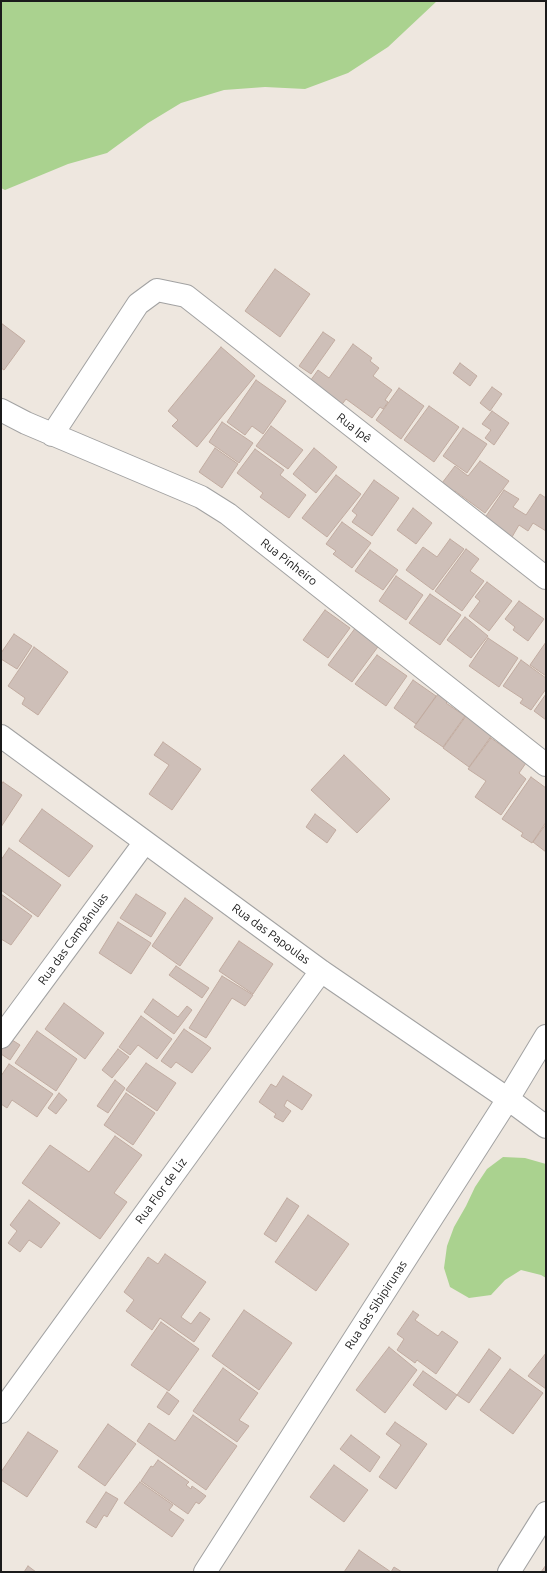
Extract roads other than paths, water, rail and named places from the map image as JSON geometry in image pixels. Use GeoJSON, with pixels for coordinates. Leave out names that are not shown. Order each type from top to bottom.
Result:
{"type":"FeatureCollection","features":[{"type":"Feature","properties":{"kind":"street","name":"Rua Ipê"},"geometry":{"type":"LineString","coordinates":[[52,435],[138,304],[157,290],[186,296],[546,578]]}},
{"type":"Feature","properties":{"kind":"street","name":"Rua Pinheiro"},"geometry":{"type":"LineString","coordinates":[[1,410],[52,435],[201,497],[228,514],[546,765]]}},
{"type":"Feature","properties":{"kind":"street","name":"Rua das Papoulas"},"geometry":{"type":"LineString","coordinates":[[1,736],[321,971],[508,1099],[546,1127]]}},
{"type":"Feature","properties":{"kind":"street","name":"Rua das Campânulas"},"geometry":{"type":"LineString","coordinates":[[1,1037],[145,842]]}},
{"type":"Feature","properties":{"kind":"street","name":"Rua Flor de Liz"},"geometry":{"type":"LineString","coordinates":[[1,1412],[321,971]]}},
{"type":"Feature","properties":{"kind":"street","name":"Rua das Sibipirunas"},"geometry":{"type":"LineString","coordinates":[[205,1572],[508,1099],[546,1036]]}},
{"type":"Feature","properties":{"kind":"street"},"geometry":{"type":"LineString","coordinates":[[509,1572],[546,1513]]}}]}
